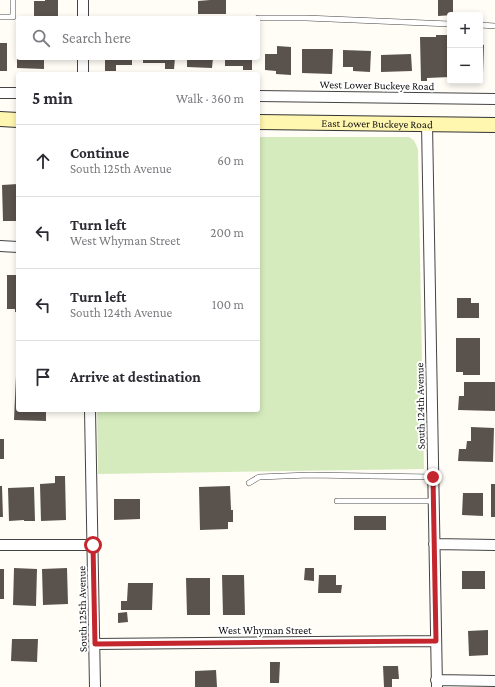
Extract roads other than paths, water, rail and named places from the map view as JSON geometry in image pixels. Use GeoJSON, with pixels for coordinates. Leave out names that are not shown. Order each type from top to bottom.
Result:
{"type":"FeatureCollection","features":[{"type":"Feature","properties":{"kind":"main road"},"geometry":{"type":"LineString","coordinates":[[0,119],[16,120]]}},
{"type":"Feature","properties":{"kind":"main road","name":"East Lower Buckeye Road"},"geometry":{"type":"LineString","coordinates":[[260,122],[495,125]]}},
{"type":"Feature","properties":{"kind":"street"},"geometry":{"type":"LineString","coordinates":[[83,0],[83,16]]}},
{"type":"Feature","properties":{"kind":"street"},"geometry":{"type":"LineString","coordinates":[[83,60],[84,72]]}},
{"type":"Feature","properties":{"kind":"street"},"geometry":{"type":"LineString","coordinates":[[0,93],[16,93]]}},
{"type":"Feature","properties":{"kind":"street","name":"West Lower Buckeye Road"},"geometry":{"type":"LineString","coordinates":[[260,96],[495,99]]}},
{"type":"Feature","properties":{"kind":"street","name":"South 124th Avenue"},"geometry":{"type":"LineString","coordinates":[[427,124],[437,684]]}},
{"type":"Feature","properties":{"kind":"street"},"geometry":{"type":"LineString","coordinates":[[0,246],[16,247]]}},
{"type":"Feature","properties":{"kind":"street","name":"South 125th Avenue"},"geometry":{"type":"LineString","coordinates":[[90,412],[96,687]]}},
{"type":"Feature","properties":{"kind":"street"},"geometry":{"type":"LineString","coordinates":[[434,544],[495,545]]}},
{"type":"Feature","properties":{"kind":"street"},"geometry":{"type":"LineString","coordinates":[[0,545],[93,545]]}},
{"type":"Feature","properties":{"kind":"street","name":"West Whyman Street"},"geometry":{"type":"LineString","coordinates":[[95,644],[436,641]]}},
{"type":"Feature","properties":{"kind":"street"},"geometry":{"type":"LineString","coordinates":[[437,684],[495,681]]}},
{"type":"Feature","properties":{"kind":"lane"},"geometry":{"type":"LineString","coordinates":[[0,16],[13,17],[13,0]]}},
{"type":"Feature","properties":{"kind":"lane"},"geometry":{"type":"LineString","coordinates":[[260,18],[306,18],[447,24]]}},
{"type":"Feature","properties":{"kind":"lane"},"geometry":{"type":"LineString","coordinates":[[483,25],[495,26]]}},
{"type":"Feature","properties":{"kind":"lane"},"geometry":{"type":"LineString","coordinates":[[249,483],[258,477],[433,477]]}},
{"type":"Feature","properties":{"kind":"lane"},"geometry":{"type":"LineString","coordinates":[[337,501],[433,501]]}}]}
